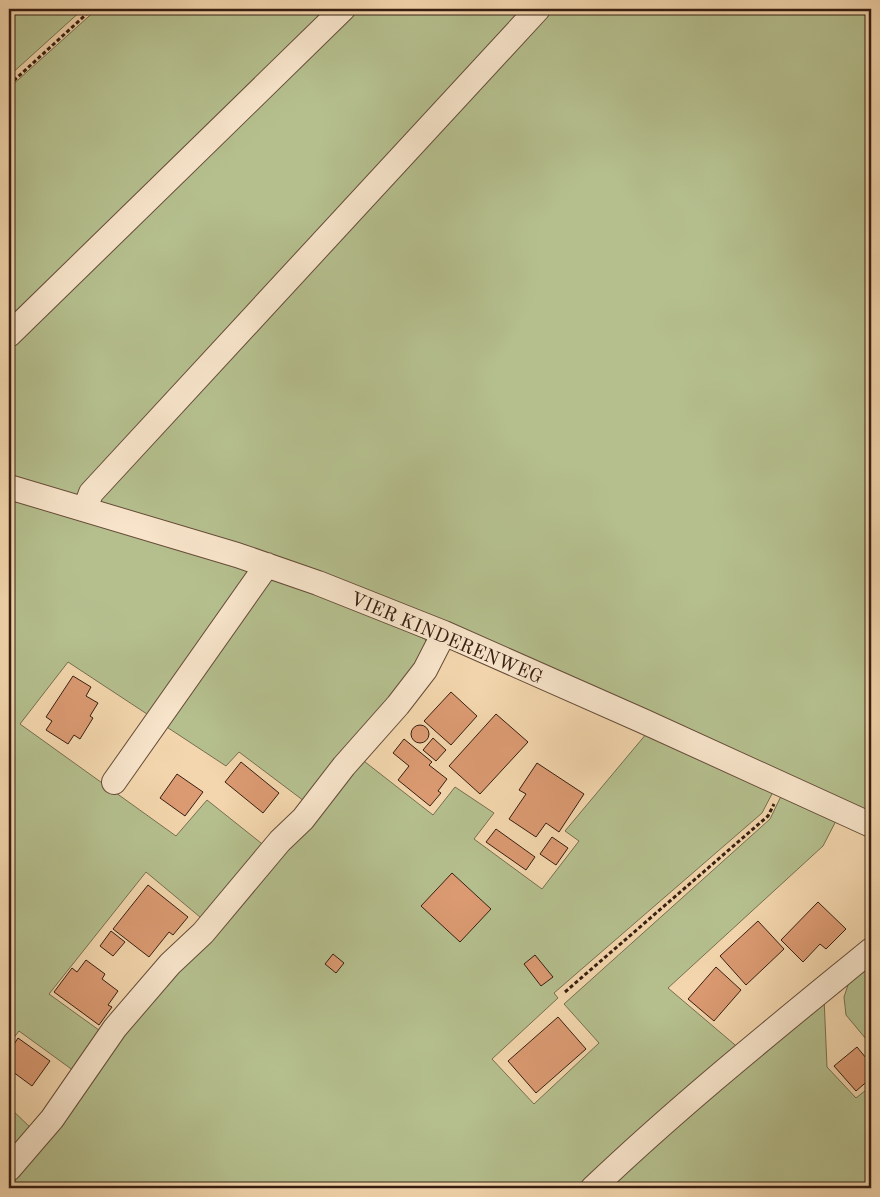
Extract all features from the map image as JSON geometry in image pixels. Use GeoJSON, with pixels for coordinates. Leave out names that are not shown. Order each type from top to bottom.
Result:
{"type":"FeatureCollection","features":[{"type":"Feature","properties":{"kind":"street"},"geometry":{"type":"LineString","coordinates":[[9,335],[343,9]]}},
{"type":"Feature","properties":{"kind":"street"},"geometry":{"type":"LineString","coordinates":[[85,509],[91,493],[538,9]]}},
{"type":"Feature","properties":{"kind":"street","name":"VIER KINDERENWEG"},"geometry":{"type":"LineString","coordinates":[[9,487],[267,565],[318,583],[444,634],[871,825]]}},
{"type":"Feature","properties":{"kind":"street"},"geometry":{"type":"LineString","coordinates":[[114,782],[267,565]]}},
{"type":"Feature","properties":{"kind":"street"},"geometry":{"type":"LineString","coordinates":[[9,1169],[52,1119],[115,1028],[170,964],[203,933],[280,841],[303,819],[344,766],[398,705],[425,670],[444,634]]}},
{"type":"Feature","properties":{"kind":"street"},"geometry":{"type":"LineString","coordinates":[[593,1188],[632,1151],[742,1056],[871,950]]}},
{"type":"Feature","properties":{"kind":"path"},"geometry":{"type":"LineString","coordinates":[[9,85],[92,9]]}},
{"type":"Feature","properties":{"kind":"path"},"geometry":{"type":"LineString","coordinates":[[565,992],[768,816],[783,785]]}},
{"type":"Feature","properties":{"kind":"green space"},"geometry":{"type":"Polygon","coordinates":[[[9,9],[83,9],[9,76],[9,9]]]}},
{"type":"Feature","properties":{"kind":"green space"},"geometry":{"type":"Polygon","coordinates":[[[97,9],[337,9],[9,327],[9,88],[97,9]]]}},
{"type":"Feature","properties":{"kind":"green space"},"geometry":{"type":"Polygon","coordinates":[[[350,9],[531,9],[83,501],[9,478],[9,341],[350,9]]]}},
{"type":"Feature","properties":{"kind":"green space"},"geometry":{"type":"Polygon","coordinates":[[[546,9],[871,9],[871,815],[92,505],[546,9]]]}},
{"type":"Feature","properties":{"kind":"green space"},"geometry":{"type":"Polygon","coordinates":[[[9,496],[291,581],[425,639],[429,650],[308,804],[239,752],[226,766],[68,662],[20,724],[176,836],[207,800],[266,847],[206,922],[146,872],[49,994],[103,1033],[74,1071],[19,1031],[9,1044],[9,496]]]}},
{"type":"Feature","properties":{"kind":"green space"},"geometry":{"type":"Polygon","coordinates":[[[647,733],[774,790],[762,813],[554,993],[558,998],[492,1059],[534,1104],[599,1043],[564,1004],[770,819],[783,792],[838,817],[823,846],[668,988],[741,1050],[590,1188],[9,1188],[9,1177],[116,1035],[360,758],[433,815],[455,787],[494,813],[474,839],[542,889],[579,841],[565,831],[647,733]]]}},
{"type":"Feature","properties":{"kind":"green space"},"geometry":{"type":"Polygon","coordinates":[[[871,962],[871,1045],[846,1015],[844,997],[850,979],[871,962]]]}},
{"type":"Feature","properties":{"kind":"green space"},"geometry":{"type":"Polygon","coordinates":[[[824,997],[827,1067],[856,1098],[871,1086],[871,1188],[601,1188],[824,997]]]}},
{"type":"Feature","properties":{"kind":"green space"},"geometry":{"type":"Polygon","coordinates":[[[9,1107],[34,1131],[9,1161],[9,1107]]]}},
{"type":"Feature","properties":{"kind":"building"},"geometry":{"type":"Polygon","coordinates":[[[73,676],[91,687],[86,696],[98,703],[90,716],[93,718],[80,739],[74,735],[68,744],[46,730],[52,721],[46,717],[73,676]]]}},
{"type":"Feature","properties":{"kind":"building"},"geometry":{"type":"Polygon","coordinates":[[[451,692],[477,716],[451,745],[424,721],[451,692]]]}},
{"type":"Feature","properties":{"kind":"building"},"geometry":{"type":"Polygon","coordinates":[[[496,714],[528,742],[480,794],[449,766],[496,714]]]}},
{"type":"Feature","properties":{"kind":"building"},"geometry":{"type":"Polygon","coordinates":[[[416,725],[424,725],[429,730],[427,741],[416,743],[411,738],[411,730],[416,725]]]}},
{"type":"Feature","properties":{"kind":"building"},"geometry":{"type":"Polygon","coordinates":[[[433,738],[446,750],[436,761],[423,750],[433,738]]]}},
{"type":"Feature","properties":{"kind":"building"},"geometry":{"type":"Polygon","coordinates":[[[404,739],[432,762],[429,765],[447,779],[438,791],[441,793],[430,806],[398,780],[409,766],[393,753],[404,739]]]}},
{"type":"Feature","properties":{"kind":"building"},"geometry":{"type":"Polygon","coordinates":[[[241,762],[279,793],[263,813],[225,782],[241,762]]]}},
{"type":"Feature","properties":{"kind":"building"},"geometry":{"type":"Polygon","coordinates":[[[537,763],[584,794],[559,832],[546,823],[536,837],[509,819],[526,794],[519,790],[537,763]]]}},
{"type":"Feature","properties":{"kind":"building"},"geometry":{"type":"Polygon","coordinates":[[[177,774],[203,792],[185,816],[160,798],[177,774]]]}},
{"type":"Feature","properties":{"kind":"building"},"geometry":{"type":"Polygon","coordinates":[[[496,829],[535,857],[526,870],[486,842],[496,829]]]}},
{"type":"Feature","properties":{"kind":"building"},"geometry":{"type":"Polygon","coordinates":[[[552,837],[568,848],[556,865],[540,854],[552,837]]]}},
{"type":"Feature","properties":{"kind":"building"},"geometry":{"type":"Polygon","coordinates":[[[452,873],[491,909],[460,942],[421,906],[452,873]]]}},
{"type":"Feature","properties":{"kind":"building"},"geometry":{"type":"Polygon","coordinates":[[[148,885],[188,917],[173,935],[169,932],[149,957],[113,929],[148,885]]]}},
{"type":"Feature","properties":{"kind":"building"},"geometry":{"type":"Polygon","coordinates":[[[818,902],[846,929],[826,949],[820,944],[803,962],[781,940],[818,902]]]}},
{"type":"Feature","properties":{"kind":"building"},"geometry":{"type":"Polygon","coordinates":[[[758,921],[784,949],[746,985],[720,956],[758,921]]]}},
{"type":"Feature","properties":{"kind":"building"},"geometry":{"type":"Polygon","coordinates":[[[111,931],[125,942],[113,956],[100,946],[111,931]]]}},
{"type":"Feature","properties":{"kind":"building"},"geometry":{"type":"Polygon","coordinates":[[[333,954],[344,963],[336,973],[325,964],[333,954]]]}},
{"type":"Feature","properties":{"kind":"building"},"geometry":{"type":"Polygon","coordinates":[[[535,955],[553,977],[541,986],[524,964],[535,955]]]}},
{"type":"Feature","properties":{"kind":"building"},"geometry":{"type":"Polygon","coordinates":[[[86,960],[105,974],[102,979],[118,991],[108,1005],[112,1007],[99,1025],[54,992],[72,968],[77,972],[86,960]]]}},
{"type":"Feature","properties":{"kind":"building"},"geometry":{"type":"Polygon","coordinates":[[[716,967],[741,990],[714,1021],[688,999],[716,967]]]}},
{"type":"Feature","properties":{"kind":"building"},"geometry":{"type":"Polygon","coordinates":[[[558,1017],[586,1049],[536,1093],[508,1061],[558,1017]]]}},
{"type":"Feature","properties":{"kind":"building"},"geometry":{"type":"Polygon","coordinates":[[[18,1038],[50,1061],[32,1086],[9,1069],[9,1052],[18,1038]]]}},
{"type":"Feature","properties":{"kind":"building"},"geometry":{"type":"Polygon","coordinates":[[[857,1047],[871,1064],[871,1078],[856,1091],[834,1066],[857,1047]]]}}]}
